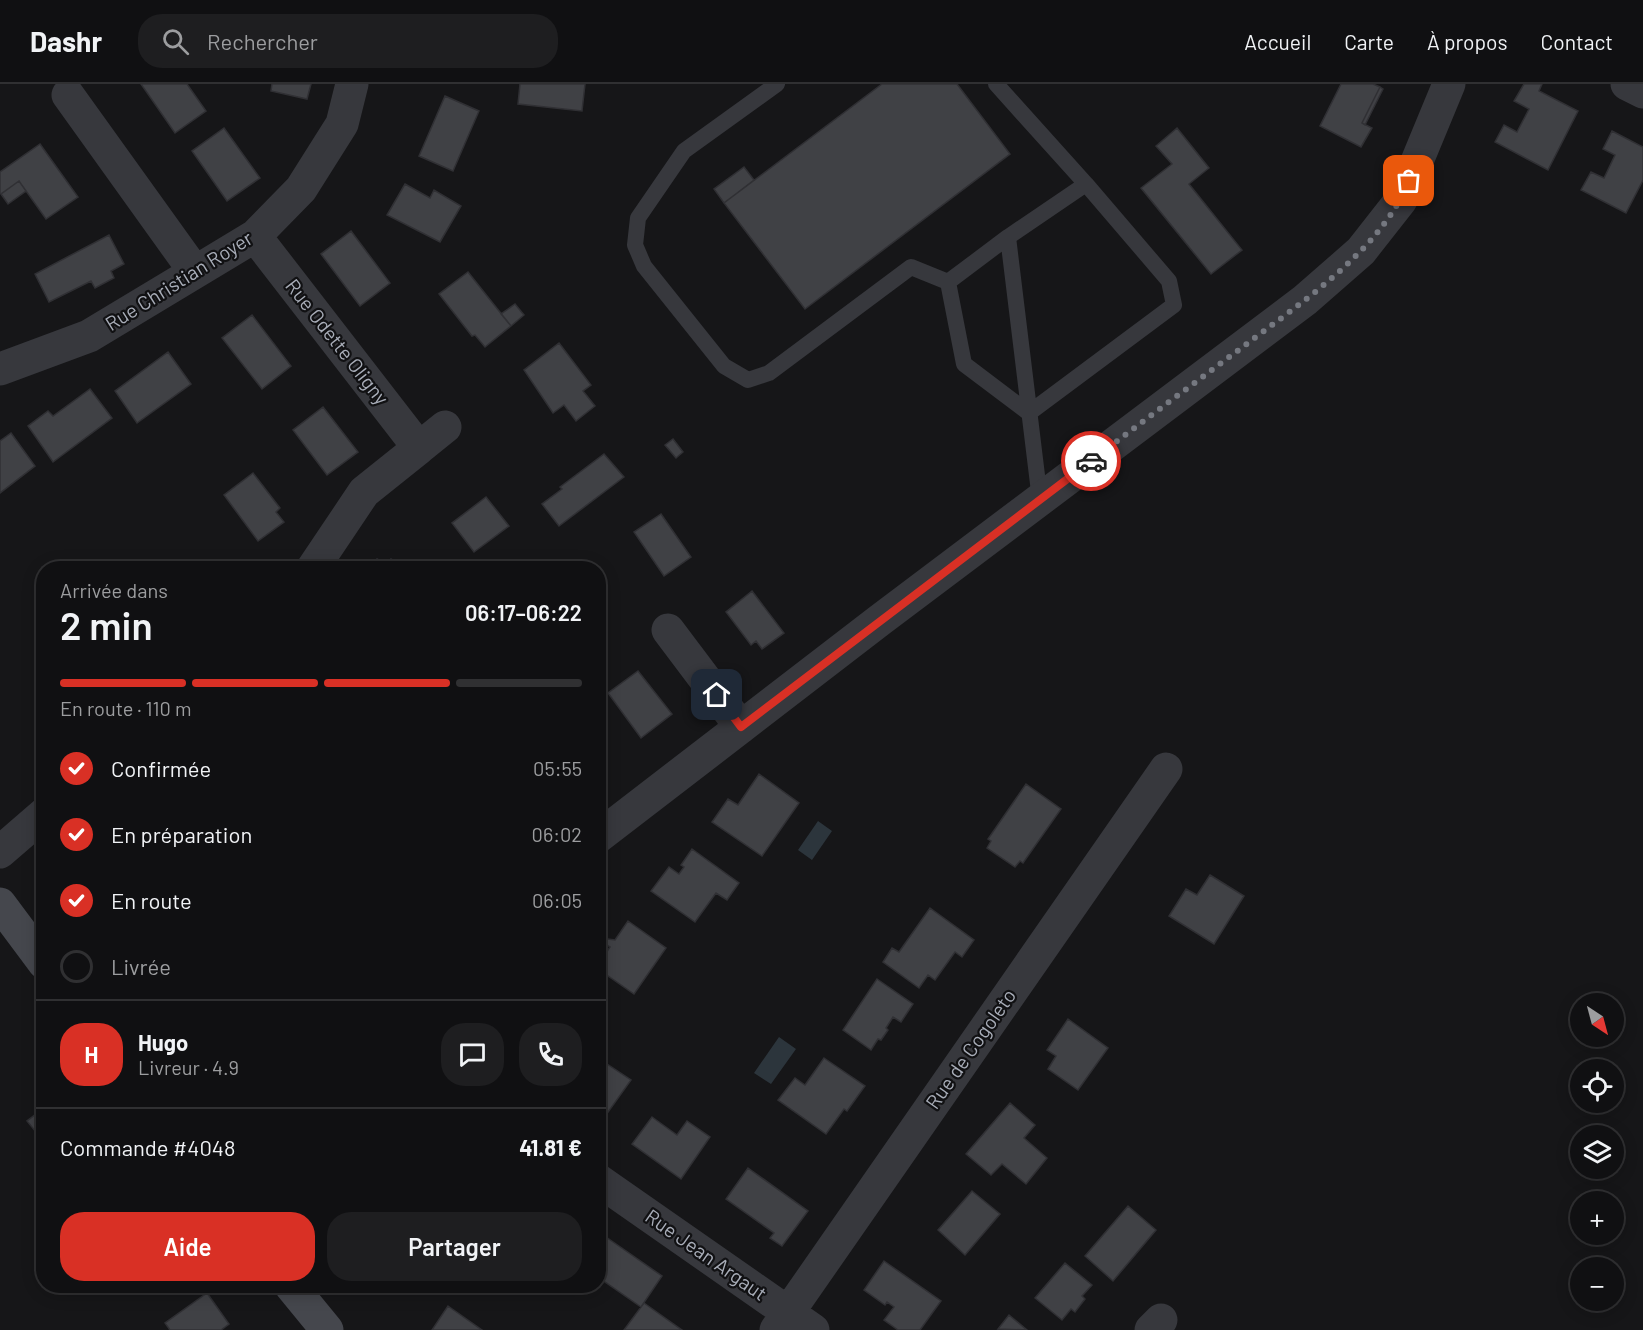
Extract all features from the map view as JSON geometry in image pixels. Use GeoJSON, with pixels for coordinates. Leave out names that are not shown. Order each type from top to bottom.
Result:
{"type":"FeatureCollection","features":[{"type":"Feature","properties":{"kind":"street","name":"Rue Christian Royer"},"geometry":{"type":"LineString","coordinates":[[0,369],[89,336],[255,236],[301,189],[342,124],[352,84]]}},
{"type":"Feature","properties":{"kind":"street"},"geometry":{"type":"LineString","coordinates":[[606,831],[1305,300],[1361,251],[1401,200],[1449,84]]}},
{"type":"Feature","properties":{"kind":"street"},"geometry":{"type":"LineString","coordinates":[[1627,84],[1643,92]]}},
{"type":"Feature","properties":{"kind":"street"},"geometry":{"type":"LineString","coordinates":[[68,95],[195,272]]}},
{"type":"Feature","properties":{"kind":"street","name":"Rue Odette Oligny"},"geometry":{"type":"LineString","coordinates":[[255,236],[419,448]]}},
{"type":"Feature","properties":{"kind":"street"},"geometry":{"type":"LineString","coordinates":[[318,561],[364,492],[445,427]]}},
{"type":"Feature","properties":{"kind":"street"},"geometry":{"type":"LineString","coordinates":[[668,630],[741,727]]}},
{"type":"Feature","properties":{"kind":"street","name":"Rue de Cogoleto"},"geometry":{"type":"LineString","coordinates":[[792,1324],[1166,768]]}},
{"type":"Feature","properties":{"kind":"street"},"geometry":{"type":"LineString","coordinates":[[0,852],[36,821]]}},
{"type":"Feature","properties":{"kind":"street"},"geometry":{"type":"LineString","coordinates":[[0,904],[36,952]]}},
{"type":"Feature","properties":{"kind":"street","name":"Rue Jean Argaut"},"geometry":{"type":"LineString","coordinates":[[606,1186],[792,1324]]}},
{"type":"Feature","properties":{"kind":"street"},"geometry":{"type":"LineString","coordinates":[[297,1293],[327,1330]]}},
{"type":"Feature","properties":{"kind":"lane"},"geometry":{"type":"LineString","coordinates":[[777,84],[684,152],[638,218],[634,246],[644,266],[724,366],[748,380],[769,373],[911,267],[948,282]]}},
{"type":"Feature","properties":{"kind":"lane"},"geometry":{"type":"LineString","coordinates":[[996,84],[1169,281],[1174,305],[1029,412]]}},
{"type":"Feature","properties":{"kind":"lane"},"geometry":{"type":"LineString","coordinates":[[948,282],[1008,237],[1086,184]]}},
{"type":"Feature","properties":{"kind":"lane"},"geometry":{"type":"LineString","coordinates":[[1008,237],[1040,500]]}},
{"type":"Feature","properties":{"kind":"lane"},"geometry":{"type":"LineString","coordinates":[[948,282],[964,364],[1029,412]]}},
{"type":"Feature","properties":{"kind":"shaded area"},"geometry":{"type":"Polygon","coordinates":[[[818,821],[832,831],[812,860],[798,850],[818,821]]]}},
{"type":"Feature","properties":{"kind":"shaded area"},"geometry":{"type":"Polygon","coordinates":[[[779,1037],[796,1049],[771,1084],[754,1073],[779,1037]]]}},
{"type":"Feature","properties":{"kind":"building"},"geometry":{"type":"Polygon","coordinates":[[[141,84],[187,84],[206,111],[175,133],[141,84]]]}},
{"type":"Feature","properties":{"kind":"building"},"geometry":{"type":"Polygon","coordinates":[[[272,84],[311,84],[307,99],[271,91],[272,84]]]}},
{"type":"Feature","properties":{"kind":"building"},"geometry":{"type":"Polygon","coordinates":[[[520,84],[585,84],[582,111],[518,104],[520,84]]]}},
{"type":"Feature","properties":{"kind":"building"},"geometry":{"type":"Polygon","coordinates":[[[882,84],[957,84],[1010,154],[805,309],[724,203],[882,84]]]}},
{"type":"Feature","properties":{"kind":"building"},"geometry":{"type":"Polygon","coordinates":[[[1341,84],[1373,84],[1380,87],[1362,123],[1372,128],[1361,147],[1320,126],[1341,84]]]}},
{"type":"Feature","properties":{"kind":"building"},"geometry":{"type":"Polygon","coordinates":[[[1524,84],[1542,84],[1539,91],[1578,111],[1548,170],[1495,142],[1504,125],[1517,132],[1529,109],[1514,101],[1524,84]]]}},
{"type":"Feature","properties":{"kind":"building"},"geometry":{"type":"Polygon","coordinates":[[[1380,87],[1383,89],[1365,125],[1362,123],[1380,87]]]}},
{"type":"Feature","properties":{"kind":"building"},"geometry":{"type":"Polygon","coordinates":[[[445,96],[479,111],[453,171],[419,156],[445,96]]]}},
{"type":"Feature","properties":{"kind":"building"},"geometry":{"type":"Polygon","coordinates":[[[224,128],[260,178],[227,201],[192,151],[224,128]]]}},
{"type":"Feature","properties":{"kind":"building"},"geometry":{"type":"Polygon","coordinates":[[[1177,128],[1209,168],[1189,184],[1242,250],[1211,274],[1141,188],[1172,164],[1156,146],[1177,128]]]}},
{"type":"Feature","properties":{"kind":"building"},"geometry":{"type":"Polygon","coordinates":[[[1612,131],[1643,147],[1643,180],[1626,213],[1581,190],[1591,172],[1604,178],[1615,155],[1603,149],[1612,131]]]}},
{"type":"Feature","properties":{"kind":"building"},"geometry":{"type":"Polygon","coordinates":[[[40,144],[78,197],[46,219],[19,181],[0,193],[0,172],[40,144]]]}},
{"type":"Feature","properties":{"kind":"building"},"geometry":{"type":"Polygon","coordinates":[[[744,167],[754,180],[724,203],[714,189],[744,167]]]}},
{"type":"Feature","properties":{"kind":"building"},"geometry":{"type":"Polygon","coordinates":[[[19,181],[26,191],[8,204],[1,194],[19,181]]]}},
{"type":"Feature","properties":{"kind":"building"},"geometry":{"type":"Polygon","coordinates":[[[405,184],[430,198],[434,190],[461,206],[440,242],[387,215],[405,184]]]}},
{"type":"Feature","properties":{"kind":"building"},"geometry":{"type":"Polygon","coordinates":[[[351,231],[390,283],[360,306],[321,254],[351,231]]]}},
{"type":"Feature","properties":{"kind":"building"},"geometry":{"type":"Polygon","coordinates":[[[109,235],[124,264],[111,271],[114,278],[95,288],[91,281],[49,302],[35,274],[109,235]]]}},
{"type":"Feature","properties":{"kind":"building"},"geometry":{"type":"Polygon","coordinates":[[[468,272],[511,326],[485,347],[475,335],[472,336],[439,294],[468,272]]]}},
{"type":"Feature","properties":{"kind":"building"},"geometry":{"type":"Polygon","coordinates":[[[515,304],[524,315],[511,326],[501,314],[515,304]]]}},
{"type":"Feature","properties":{"kind":"building"},"geometry":{"type":"Polygon","coordinates":[[[252,315],[291,366],[262,389],[222,338],[252,315]]]}},
{"type":"Feature","properties":{"kind":"building"},"geometry":{"type":"Polygon","coordinates":[[[559,343],[591,385],[583,391],[595,406],[576,421],[564,405],[553,413],[524,370],[559,343]]]}},
{"type":"Feature","properties":{"kind":"building"},"geometry":{"type":"Polygon","coordinates":[[[168,352],[191,384],[137,423],[115,391],[168,352]]]}},
{"type":"Feature","properties":{"kind":"building"},"geometry":{"type":"Polygon","coordinates":[[[90,389],[112,418],[53,462],[28,426],[48,411],[53,416],[90,389]]]}},
{"type":"Feature","properties":{"kind":"building"},"geometry":{"type":"Polygon","coordinates":[[[323,407],[358,452],[327,475],[293,430],[323,407]]]}},
{"type":"Feature","properties":{"kind":"building"},"geometry":{"type":"Polygon","coordinates":[[[11,433],[35,466],[0,493],[0,441],[11,433]]]}},
{"type":"Feature","properties":{"kind":"building"},"geometry":{"type":"Polygon","coordinates":[[[673,439],[683,452],[676,458],[665,445],[673,439]]]}},
{"type":"Feature","properties":{"kind":"building"},"geometry":{"type":"Polygon","coordinates":[[[604,454],[624,477],[559,526],[542,504],[562,489],[560,487],[604,454]]]}},
{"type":"Feature","properties":{"kind":"building"},"geometry":{"type":"Polygon","coordinates":[[[253,473],[280,508],[276,512],[284,522],[258,541],[224,495],[253,473]]]}},
{"type":"Feature","properties":{"kind":"building"},"geometry":{"type":"Polygon","coordinates":[[[486,497],[509,526],[474,552],[452,523],[486,497]]]}},
{"type":"Feature","properties":{"kind":"building"},"geometry":{"type":"Polygon","coordinates":[[[661,514],[691,557],[664,576],[634,532],[661,514]]]}},
{"type":"Feature","properties":{"kind":"building"},"geometry":{"type":"Polygon","coordinates":[[[752,591],[784,633],[762,649],[756,641],[751,645],[726,612],[752,591]]]}},
{"type":"Feature","properties":{"kind":"building"},"geometry":{"type":"Polygon","coordinates":[[[638,671],[672,714],[641,738],[608,693],[638,671]]]}},
{"type":"Feature","properties":{"kind":"building"},"geometry":{"type":"Polygon","coordinates":[[[759,774],[799,803],[762,856],[712,822],[728,799],[738,805],[759,774]]]}},
{"type":"Feature","properties":{"kind":"building"},"geometry":{"type":"Polygon","coordinates":[[[1026,784],[1061,809],[1023,863],[1020,861],[1015,867],[987,848],[991,841],[988,839],[1026,784]]]}},
{"type":"Feature","properties":{"kind":"building"},"geometry":{"type":"Polygon","coordinates":[[[692,849],[739,883],[727,900],[716,893],[695,922],[651,891],[669,867],[679,874],[684,867],[681,865],[692,849]]]}},
{"type":"Feature","properties":{"kind":"building"},"geometry":{"type":"Polygon","coordinates":[[[1210,875],[1244,896],[1214,944],[1169,916],[1186,889],[1197,895],[1210,875]]]}},
{"type":"Feature","properties":{"kind":"building"},"geometry":{"type":"Polygon","coordinates":[[[930,908],[974,940],[962,957],[955,952],[935,980],[928,975],[919,988],[883,962],[892,948],[899,952],[930,908]]]}},
{"type":"Feature","properties":{"kind":"building"},"geometry":{"type":"Polygon","coordinates":[[[628,921],[666,948],[634,994],[606,974],[606,953],[610,947],[606,944],[606,941],[615,940],[628,921]]]}},
{"type":"Feature","properties":{"kind":"building"},"geometry":{"type":"Polygon","coordinates":[[[877,979],[913,1004],[901,1022],[893,1017],[886,1028],[888,1030],[871,1050],[843,1030],[877,979]]]}},
{"type":"Feature","properties":{"kind":"building"},"geometry":{"type":"Polygon","coordinates":[[[1068,1019],[1108,1048],[1078,1090],[1048,1069],[1056,1056],[1047,1050],[1068,1019]]]}},
{"type":"Feature","properties":{"kind":"building"},"geometry":{"type":"Polygon","coordinates":[[[824,1058],[865,1086],[826,1134],[778,1100],[795,1078],[805,1085],[824,1058]]]}},
{"type":"Feature","properties":{"kind":"building"},"geometry":{"type":"Polygon","coordinates":[[[606,1063],[631,1080],[606,1115],[606,1063]]]}},
{"type":"Feature","properties":{"kind":"building"},"geometry":{"type":"Polygon","coordinates":[[[1010,1103],[1035,1125],[1024,1138],[1047,1158],[1026,1184],[1002,1164],[991,1175],[966,1154],[1010,1103]]]}},
{"type":"Feature","properties":{"kind":"building"},"geometry":{"type":"Polygon","coordinates":[[[36,1114],[36,1132],[27,1121],[36,1114]]]}},
{"type":"Feature","properties":{"kind":"building"},"geometry":{"type":"Polygon","coordinates":[[[652,1117],[677,1135],[687,1121],[710,1137],[681,1179],[632,1144],[652,1117]]]}},
{"type":"Feature","properties":{"kind":"building"},"geometry":{"type":"Polygon","coordinates":[[[748,1168],[808,1211],[782,1246],[770,1238],[774,1233],[726,1199],[748,1168]]]}},
{"type":"Feature","properties":{"kind":"building"},"geometry":{"type":"Polygon","coordinates":[[[972,1191],[1000,1214],[965,1255],[938,1230],[972,1191]]]}},
{"type":"Feature","properties":{"kind":"building"},"geometry":{"type":"Polygon","coordinates":[[[1128,1206],[1156,1230],[1113,1281],[1085,1256],[1128,1206]]]}},
{"type":"Feature","properties":{"kind":"building"},"geometry":{"type":"Polygon","coordinates":[[[606,1237],[662,1276],[641,1307],[606,1283],[606,1237]]]}},
{"type":"Feature","properties":{"kind":"building"},"geometry":{"type":"Polygon","coordinates":[[[884,1261],[941,1301],[920,1330],[898,1330],[884,1320],[894,1307],[887,1302],[885,1305],[864,1290],[884,1261]]]}},
{"type":"Feature","properties":{"kind":"building"},"geometry":{"type":"Polygon","coordinates":[[[1065,1263],[1092,1285],[1082,1296],[1085,1299],[1075,1312],[1071,1309],[1062,1320],[1035,1298],[1065,1263]]]}},
{"type":"Feature","properties":{"kind":"building"},"geometry":{"type":"Polygon","coordinates":[[[207,1293],[229,1324],[221,1330],[170,1330],[165,1323],[207,1293]]]}},
{"type":"Feature","properties":{"kind":"building"},"geometry":{"type":"Polygon","coordinates":[[[644,1303],[682,1330],[624,1330],[644,1303]]]}},
{"type":"Feature","properties":{"kind":"building"},"geometry":{"type":"Polygon","coordinates":[[[448,1306],[482,1330],[432,1330],[448,1306]]]}},
{"type":"Feature","properties":{"kind":"building"},"geometry":{"type":"Polygon","coordinates":[[[1009,1315],[1027,1330],[998,1329],[1009,1315]]]}},
{"type":"Feature","properties":{"kind":"way so far"},"geometry":{"type":"LineString","coordinates":[[1091,461],[1305,300],[1361,251],[1401,200],[1409,181]]}},
{"type":"Feature","properties":{"kind":"route"},"geometry":{"type":"LineString","coordinates":[[717,695],[741,727],[1091,461]]}}]}
